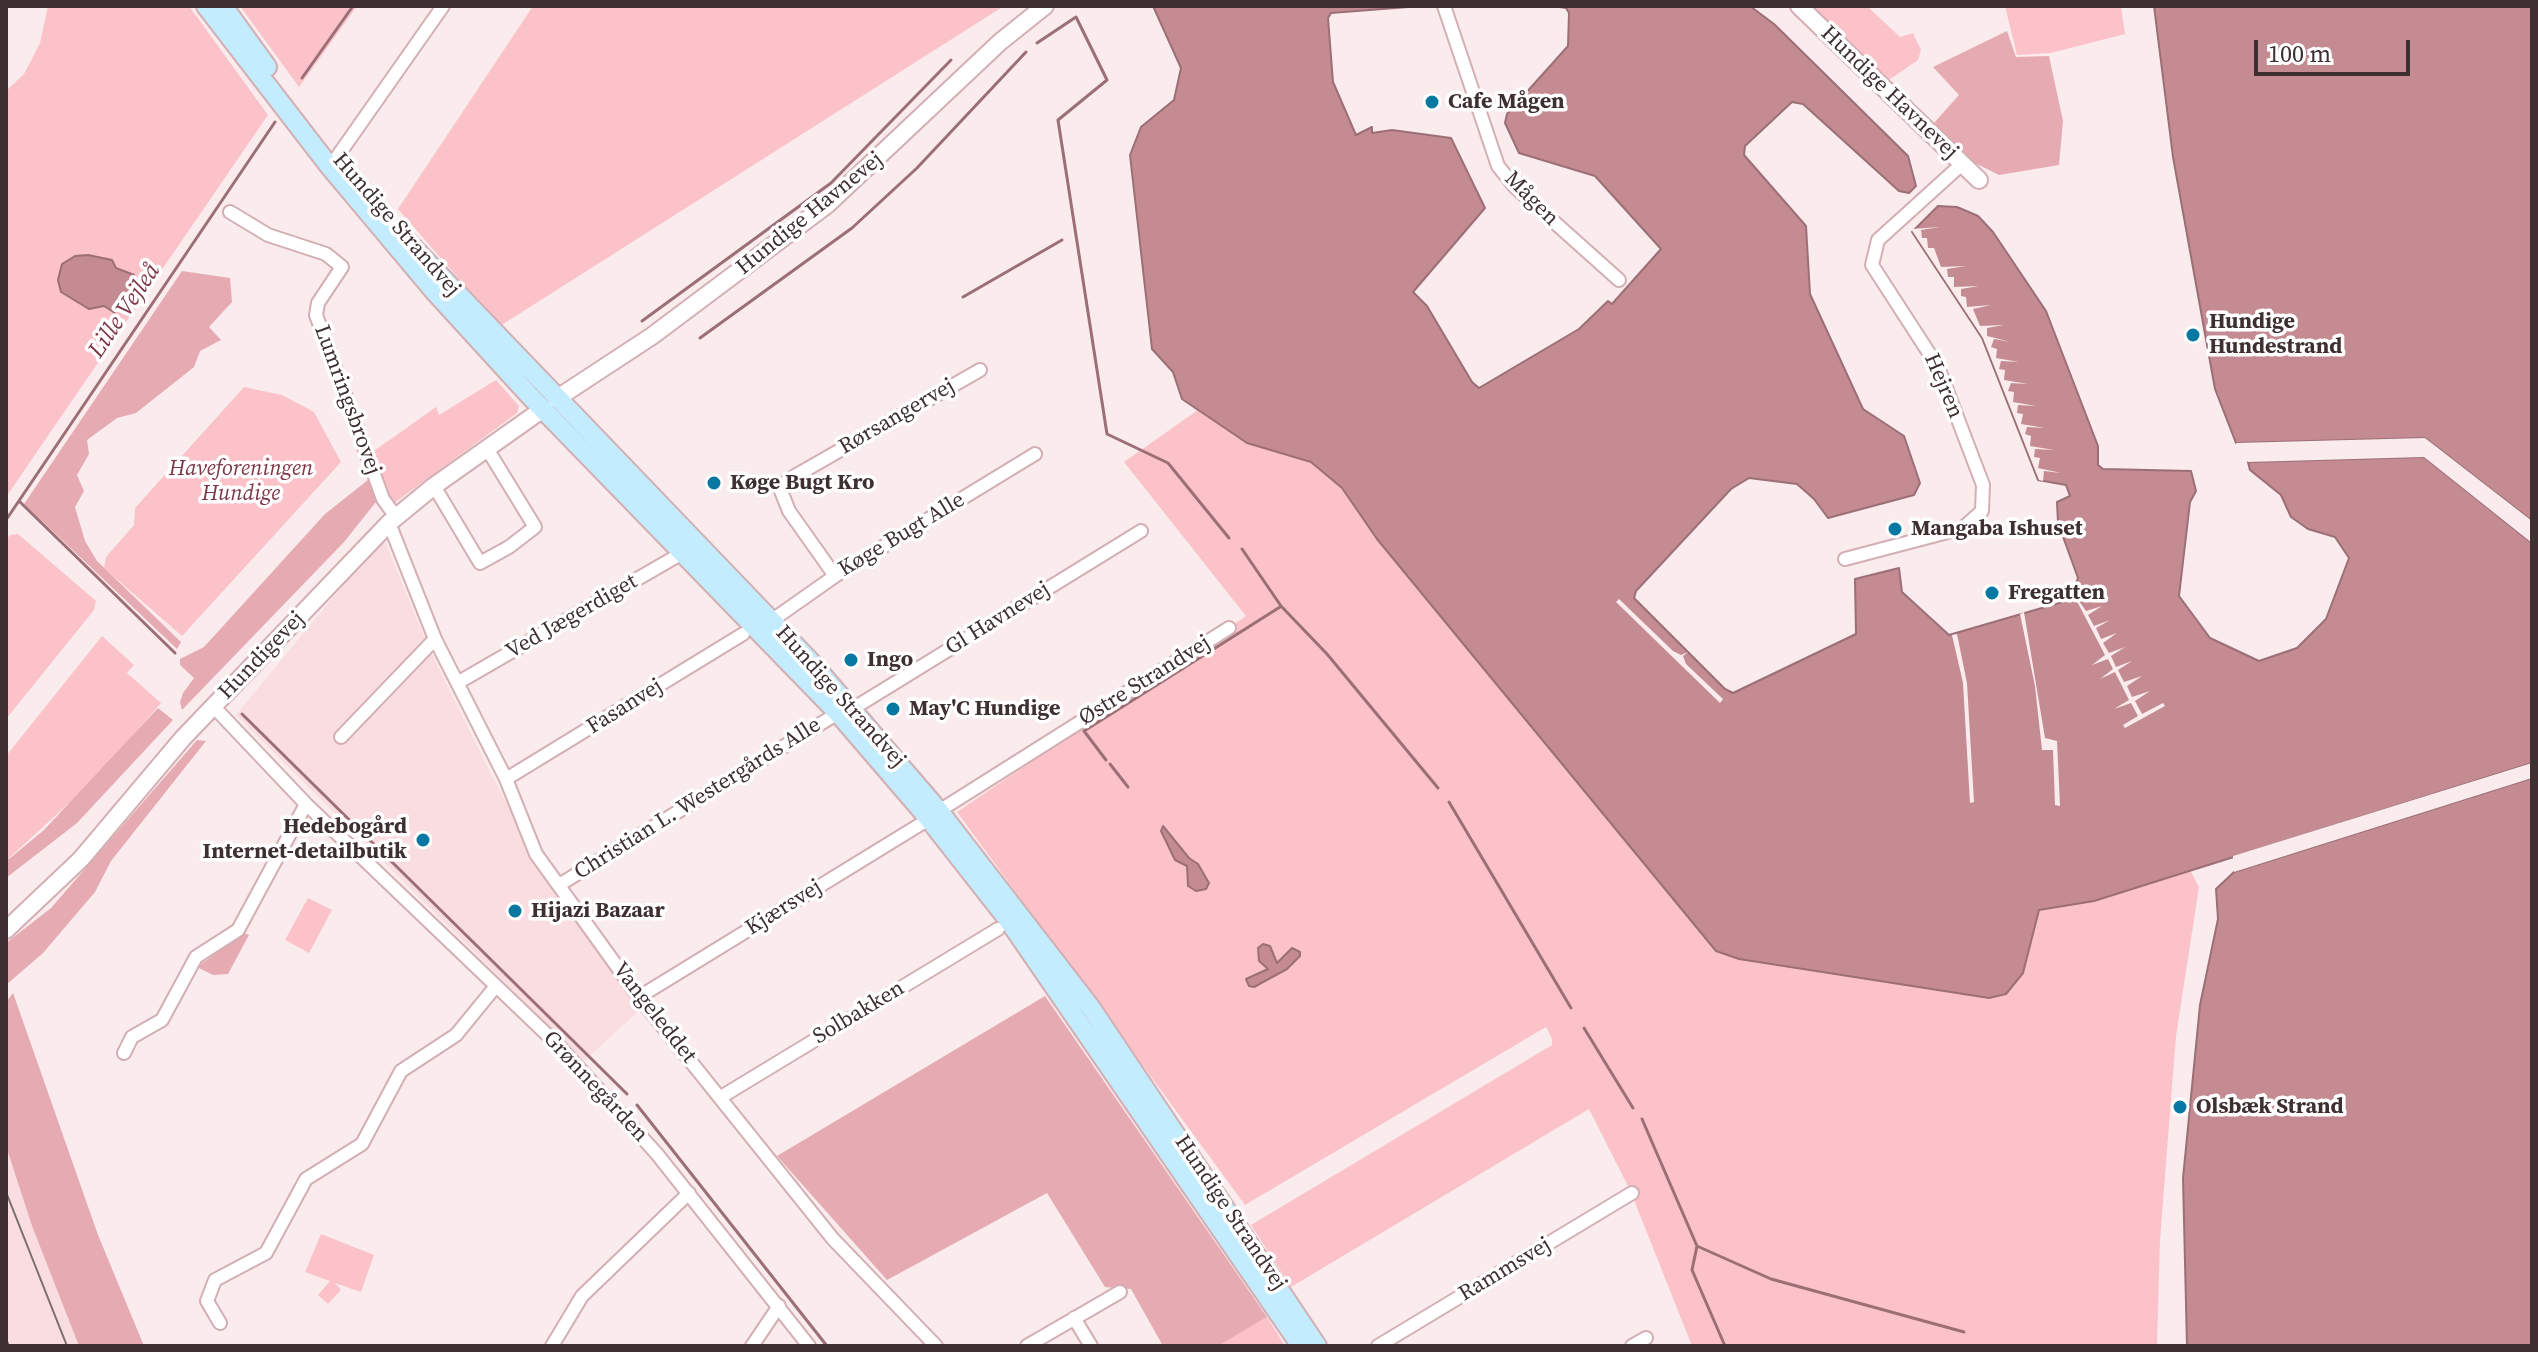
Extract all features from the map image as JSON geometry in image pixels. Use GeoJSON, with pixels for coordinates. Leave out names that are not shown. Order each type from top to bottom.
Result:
{"type":"FeatureCollection","features":[{"type":"Feature","properties":{"kind":"main road"},"geometry":{"type":"LineString","coordinates":[[206,6],[290,107]]}},
{"type":"Feature","properties":{"kind":"main road"},"geometry":{"type":"LineString","coordinates":[[223,6],[290,107]]}},
{"type":"Feature","properties":{"kind":"main road","name":"Hundige Strandvej"},"geometry":{"type":"LineString","coordinates":[[290,107],[434,291],[771,621],[934,815],[1098,1018],[1317,1346]]}},
{"type":"Feature","properties":{"kind":"main road","name":"Hundige Strandvej"},"geometry":{"type":"LineString","coordinates":[[550,404],[684,552],[846,710]]}},
{"type":"Feature","properties":{"kind":"main road","name":"Hundige Strandvej"},"geometry":{"type":"LineString","coordinates":[[934,815],[1301,1346]]}},
{"type":"Feature","properties":{"kind":"street"},"geometry":{"type":"LineString","coordinates":[[334,163],[443,6]]}},
{"type":"Feature","properties":{"kind":"street","name":"Hundige Havnevej"},"geometry":{"type":"LineString","coordinates":[[550,404],[652,336],[828,204],[1000,42],[1045,6]]}},
{"type":"Feature","properties":{"kind":"street","name":"Mågen"},"geometry":{"type":"LineString","coordinates":[[1444,6],[1498,166],[1515,187],[1619,280]]}},
{"type":"Feature","properties":{"kind":"street","name":"Hundige Havnevej"},"geometry":{"type":"LineString","coordinates":[[1799,6],[1979,180]]}},
{"type":"Feature","properties":{"kind":"street","name":"Hejren"},"geometry":{"type":"LineString","coordinates":[[1845,559],[1963,528],[1982,511],[1983,485],[1938,367],[1872,265],[1878,240],[1962,164]]}},
{"type":"Feature","properties":{"kind":"street","name":"Lumringsbrovej"},"geometry":{"type":"LineString","coordinates":[[230,212],[268,235],[326,254],[342,267],[318,303],[316,315],[393,520]]}},
{"type":"Feature","properties":{"kind":"street","name":"Rørsangervej"},"geometry":{"type":"LineString","coordinates":[[835,576],[789,511],[781,491],[788,480],[980,370]]}},
{"type":"Feature","properties":{"kind":"street","name":"Hundigevej"},"geometry":{"type":"LineString","coordinates":[[6,930],[81,859],[213,706],[393,520],[486,447],[550,404]]}},
{"type":"Feature","properties":{"kind":"street"},"geometry":{"type":"LineString","coordinates":[[434,486],[480,563],[509,547],[535,527],[486,447]]}},
{"type":"Feature","properties":{"kind":"street","name":"Køge Bugt Alle"},"geometry":{"type":"LineString","coordinates":[[771,621],[835,576],[1035,454]]}},
{"type":"Feature","properties":{"kind":"street","name":"Vangeleddet"},"geometry":{"type":"LineString","coordinates":[[393,520],[435,639],[506,779],[536,854],[639,997],[833,1239],[936,1346]]}},
{"type":"Feature","properties":{"kind":"street","name":"Gl Havnevej"},"geometry":{"type":"LineString","coordinates":[[846,710],[1141,531]]}},
{"type":"Feature","properties":{"kind":"street","name":"Ved Jægerdiget"},"geometry":{"type":"LineString","coordinates":[[459,682],[684,552]]}},
{"type":"Feature","properties":{"kind":"street","name":"Østre Strandvej"},"geometry":{"type":"LineString","coordinates":[[934,815],[1229,628]]}},
{"type":"Feature","properties":{"kind":"street","name":"Fasanvej"},"geometry":{"type":"LineString","coordinates":[[506,779],[743,634]]}},
{"type":"Feature","properties":{"kind":"street"},"geometry":{"type":"LineString","coordinates":[[341,737],[435,639]]}},
{"type":"Feature","properties":{"kind":"street","name":"Grønnegården"},"geometry":{"type":"LineString","coordinates":[[213,706],[306,804],[560,1047],[689,1193],[809,1346]]}},
{"type":"Feature","properties":{"kind":"street","name":"Christian L. Westergårds Alle"},"geometry":{"type":"LineString","coordinates":[[559,885],[846,710]]}},
{"type":"Feature","properties":{"kind":"street"},"geometry":{"type":"LineString","coordinates":[[124,1053],[132,1037],[162,1020],[196,957],[238,930],[306,804]]}},
{"type":"Feature","properties":{"kind":"street","name":"Kjærsvej"},"geometry":{"type":"LineString","coordinates":[[639,997],[934,815]]}},
{"type":"Feature","properties":{"kind":"street","name":"Solbakken"},"geometry":{"type":"LineString","coordinates":[[721,1097],[998,929]]}},
{"type":"Feature","properties":{"kind":"street"},"geometry":{"type":"LineString","coordinates":[[220,1323],[207,1301],[215,1280],[266,1253],[306,1179],[362,1144],[401,1071],[456,1035],[496,986]]}},
{"type":"Feature","properties":{"kind":"street"},"geometry":{"type":"LineString","coordinates":[[552,1346],[582,1296],[689,1193]]}},
{"type":"Feature","properties":{"kind":"street","name":"Rammsvej"},"geometry":{"type":"LineString","coordinates":[[1378,1346],[1632,1193]]}},
{"type":"Feature","properties":{"kind":"street"},"geometry":{"type":"LineString","coordinates":[[1027,1346],[1120,1292]]}},
{"type":"Feature","properties":{"kind":"street"},"geometry":{"type":"LineString","coordinates":[[752,1346],[779,1306]]}},
{"type":"Feature","properties":{"kind":"street"},"geometry":{"type":"LineString","coordinates":[[1074,1318],[1091,1346]]}},
{"type":"Feature","properties":{"kind":"street"},"geometry":{"type":"LineString","coordinates":[[1632,1346],[1646,1338]]}},
{"type":"Feature","properties":{"kind":"shaded area"},"geometry":{"type":"Polygon","coordinates":[[[1153,6],[1421,6],[1331,13],[1328,18],[1333,82],[1356,135],[1372,127],[1372,133],[1392,130],[1451,138],[1485,208],[1413,292],[1427,306],[1472,382],[1479,388],[1579,329],[1608,301],[1612,304],[1661,249],[1595,176],[1519,153],[1505,123],[1507,114],[1568,46],[1569,13],[1566,8],[1553,6],[1750,6],[1774,24],[1908,156],[1916,186],[1909,193],[1899,191],[1803,104],[1792,102],[1745,146],[1744,155],[1806,226],[1810,294],[1863,409],[1904,436],[1920,483],[1914,495],[1828,518],[1814,499],[1797,484],[1749,478],[1731,489],[1636,591],[1634,598],[1725,689],[1733,693],[1856,634],[1855,579],[1899,568],[1902,592],[1949,635],[2066,601],[2074,589],[2078,578],[2058,523],[2057,502],[2070,496],[2066,485],[2038,480],[1982,338],[1912,232],[1938,206],[1957,207],[1978,216],[1993,232],[2046,311],[2098,446],[2098,465],[2103,469],[2191,471],[2196,491],[2190,502],[2179,596],[2210,638],[2259,661],[2297,648],[2326,619],[2349,558],[2335,537],[2308,529],[2291,517],[2281,495],[2250,470],[2248,462],[2424,457],[2532,543],[2532,763],[2094,901],[2039,910],[2023,973],[2006,994],[1989,998],[1739,959],[1716,951],[1377,539],[1342,488],[1311,462],[1247,443],[1182,399],[1173,372],[1152,349],[1130,155],[1141,127],[1174,100],[1181,68],[1153,6]]]}},
{"type":"Feature","properties":{"kind":"shaded area"},"geometry":{"type":"Polygon","coordinates":[[[2154,6],[2532,6],[2532,521],[2425,438],[2236,443],[2215,389],[2173,157],[2154,6]]]}},
{"type":"Feature","properties":{"kind":"shaded area"},"geometry":{"type":"Polygon","coordinates":[[[2007,31],[2016,57],[2049,56],[2063,121],[2059,165],[1999,175],[1975,163],[1934,123],[1959,95],[1933,67],[2007,31]]]}},
{"type":"Feature","properties":{"kind":"shaded area"},"geometry":{"type":"Polygon","coordinates":[[[75,256],[112,260],[116,268],[134,275],[135,287],[115,313],[104,306],[89,309],[61,292],[58,280],[62,264],[75,256]]]}},
{"type":"Feature","properties":{"kind":"shaded area"},"geometry":{"type":"Polygon","coordinates":[[[182,271],[230,278],[232,302],[209,327],[221,340],[200,351],[194,367],[136,413],[117,418],[87,440],[89,454],[77,475],[84,491],[75,507],[85,541],[97,561],[181,642],[177,649],[24,504],[182,271]]]}},
{"type":"Feature","properties":{"kind":"shaded area"},"geometry":{"type":"Polygon","coordinates":[[[373,476],[380,497],[344,542],[182,710],[180,702],[183,693],[194,678],[180,665],[180,659],[204,647],[325,514],[373,476]]]}},
{"type":"Feature","properties":{"kind":"shaded area"},"geometry":{"type":"Polygon","coordinates":[[[383,537],[427,644],[554,892],[641,1009],[584,1061],[236,715],[383,537]]]}},
{"type":"Feature","properties":{"kind":"shaded area"},"geometry":{"type":"Polygon","coordinates":[[[158,708],[173,720],[77,823],[6,878],[6,857],[9,859],[44,830],[158,708]]]}},
{"type":"Feature","properties":{"kind":"shaded area"},"geometry":{"type":"Polygon","coordinates":[[[197,740],[206,741],[111,861],[95,892],[43,953],[6,985],[6,943],[51,908],[197,740]]]}},
{"type":"Feature","properties":{"kind":"shaded area"},"geometry":{"type":"Polygon","coordinates":[[[2532,778],[2532,1346],[2187,1346],[2183,1178],[2200,1005],[2218,919],[2216,889],[2234,872],[2532,778]]]}},
{"type":"Feature","properties":{"kind":"shaded area"},"geometry":{"type":"Polygon","coordinates":[[[1163,826],[1189,858],[1198,864],[1209,883],[1206,889],[1196,891],[1188,886],[1187,866],[1175,860],[1161,831],[1163,826]]]}},
{"type":"Feature","properties":{"kind":"shaded area"},"geometry":{"type":"Polygon","coordinates":[[[244,933],[249,935],[228,974],[213,975],[197,967],[244,933]]]}},
{"type":"Feature","properties":{"kind":"shaded area"},"geometry":{"type":"Polygon","coordinates":[[[1263,944],[1270,946],[1277,963],[1292,948],[1300,952],[1300,956],[1287,969],[1254,987],[1249,986],[1246,979],[1268,969],[1259,961],[1258,948],[1263,944]]]}},
{"type":"Feature","properties":{"kind":"shaded area"},"geometry":{"type":"Polygon","coordinates":[[[13,993],[98,1235],[144,1346],[79,1346],[32,1226],[6,1146],[6,1002],[13,993]]]}},
{"type":"Feature","properties":{"kind":"shaded area"},"geometry":{"type":"Polygon","coordinates":[[[1045,996],[1267,1317],[1218,1346],[1163,1346],[1131,1289],[1105,1287],[1047,1193],[887,1280],[777,1156],[1045,996]]]}},
{"type":"Feature","properties":{"kind":"shaded area"},"geometry":{"type":"Polygon","coordinates":[[[6,1146],[32,1226],[79,1346],[6,1346],[6,1146]]]}},
{"type":"Feature","properties":{"kind":"green space"},"geometry":{"type":"Polygon","coordinates":[[[48,6],[189,6],[268,115],[6,497],[6,91],[24,74],[40,43],[48,6]]]}},
{"type":"Feature","properties":{"kind":"green space"},"geometry":{"type":"Polygon","coordinates":[[[240,6],[357,6],[299,87],[240,6]]]}},
{"type":"Feature","properties":{"kind":"green space"},"geometry":{"type":"Polygon","coordinates":[[[533,6],[1004,6],[500,326],[398,209],[533,6]]]}},
{"type":"Feature","properties":{"kind":"green space"},"geometry":{"type":"Polygon","coordinates":[[[1809,6],[1867,6],[1900,37],[1913,33],[1921,50],[1918,60],[1889,80],[1809,6]]]}},
{"type":"Feature","properties":{"kind":"green space"},"geometry":{"type":"Polygon","coordinates":[[[2005,6],[2121,6],[2125,34],[2051,53],[2017,55],[2005,6]]]}},
{"type":"Feature","properties":{"kind":"green space"},"geometry":{"type":"Polygon","coordinates":[[[496,380],[519,406],[517,413],[393,504],[388,500],[374,451],[436,407],[439,415],[496,380]]]}},
{"type":"Feature","properties":{"kind":"green space","name":"Haveforeningen Hundige"},"geometry":{"type":"Polygon","coordinates":[[[244,387],[282,395],[314,412],[341,462],[182,636],[104,568],[106,557],[134,525],[135,508],[244,387]]]}},
{"type":"Feature","properties":{"kind":"green space"},"geometry":{"type":"Polygon","coordinates":[[[1198,410],[1247,443],[1311,462],[1342,488],[1377,539],[1716,951],[1739,959],[1989,998],[2022,973],[2039,910],[2094,901],[2190,870],[2199,887],[2176,1036],[2160,1240],[2157,1346],[1692,1346],[1630,1190],[1589,1109],[1291,1287],[1251,1225],[1552,1045],[1552,1039],[1546,1027],[1245,1205],[957,812],[1246,616],[1124,462],[1198,410]]]}},
{"type":"Feature","properties":{"kind":"green space"},"geometry":{"type":"Polygon","coordinates":[[[18,534],[96,601],[94,610],[6,719],[6,540],[10,535],[18,534]]]}},
{"type":"Feature","properties":{"kind":"green space"},"geometry":{"type":"Polygon","coordinates":[[[102,636],[134,665],[127,673],[161,703],[92,782],[8,859],[6,756],[102,636]]]}},
{"type":"Feature","properties":{"kind":"green space"},"geometry":{"type":"Polygon","coordinates":[[[308,898],[332,910],[309,953],[285,940],[308,898]]]}},
{"type":"Feature","properties":{"kind":"green space"},"geometry":{"type":"Polygon","coordinates":[[[321,1234],[374,1255],[361,1292],[335,1283],[341,1290],[328,1304],[318,1295],[330,1281],[305,1272],[321,1234]]]}},
{"type":"Feature","properties":{"kind":"green space"},"geometry":{"type":"Polygon","coordinates":[[[1267,1317],[1285,1346],[1218,1346],[1267,1317]]]}},
{"type":"Feature","properties":{"kind":"pier"},"geometry":{"type":"Polygon","coordinates":[[[1940,227],[1921,230],[1922,238],[1927,238],[1928,248],[1934,248],[1941,267],[1966,266],[1947,269],[1948,277],[1954,277],[1954,287],[1979,286],[1961,289],[1961,296],[1966,297],[1967,307],[1991,305],[1973,309],[1980,326],[2004,325],[1987,328],[1987,336],[2011,342],[1994,339],[1991,347],[1997,349],[1996,358],[2019,362],[2001,361],[1999,369],[2005,370],[2004,380],[2028,384],[2011,383],[2008,391],[2014,392],[2013,402],[2036,406],[2018,405],[2017,413],[2023,414],[2021,424],[2045,428],[2027,427],[2025,434],[2031,436],[2030,446],[2054,450],[2035,449],[2034,457],[2040,458],[2038,468],[2061,473],[2044,471],[2043,481],[2039,480],[1983,338],[1911,229],[1940,227]]]}},
{"type":"Feature","properties":{"kind":"pier"},"geometry":{"type":"Polygon","coordinates":[[[2425,438],[2532,521],[2532,525],[2424,442],[2238,447],[2236,443],[2425,438]]]}},
{"type":"Feature","properties":{"kind":"pier"},"geometry":{"type":"Polygon","coordinates":[[[2415,450],[2427,453],[2532,537],[2532,543],[2424,457],[2248,462],[2246,459],[2415,450]]]}},
{"type":"Feature","properties":{"kind":"pier"},"geometry":{"type":"Polygon","coordinates":[[[2070,588],[2086,611],[2102,606],[2088,615],[2094,626],[2110,620],[2096,628],[2101,639],[2117,633],[2103,643],[2109,653],[2125,647],[2111,656],[2116,667],[2132,661],[2118,670],[2124,682],[2142,676],[2127,686],[2132,697],[2150,691],[2135,701],[2142,714],[2163,703],[2165,706],[2125,728],[2123,725],[2138,716],[2131,703],[2114,709],[2129,700],[2115,672],[2100,679],[2113,669],[2108,659],[2092,665],[2105,655],[2070,588]]]}},
{"type":"Feature","properties":{"kind":"pier"},"geometry":{"type":"Polygon","coordinates":[[[1619,599],[1673,651],[1681,655],[1688,652],[1683,656],[1686,664],[1723,699],[1720,703],[1616,602],[1619,599]]]}},
{"type":"Feature","properties":{"kind":"pier"},"geometry":{"type":"Polygon","coordinates":[[[2024,612],[2045,738],[2057,741],[2060,806],[2055,805],[2053,750],[2042,750],[2035,686],[2020,614],[2024,612]]]}},
{"type":"Feature","properties":{"kind":"pier"},"geometry":{"type":"Polygon","coordinates":[[[1957,634],[1967,683],[1974,802],[1970,803],[1963,683],[1952,635],[1957,634]]]}},
{"type":"Feature","properties":{"kind":"pier"},"geometry":{"type":"Polygon","coordinates":[[[2532,763],[2532,767],[2233,860],[2233,856],[2532,763]]]}},
{"type":"Feature","properties":{"kind":"pier"},"geometry":{"type":"Polygon","coordinates":[[[2532,774],[2532,778],[2234,872],[2234,868],[2532,774]]]}},
{"type":"Feature","properties":{"kind":"waterway","name":"Lille Vejleå"},"geometry":{"type":"LineString","coordinates":[[302,78],[353,6]]}},
{"type":"Feature","properties":{"kind":"waterway"},"geometry":{"type":"LineString","coordinates":[[1037,43],[1076,17],[1107,80],[1058,120],[1107,434],[1168,463],[1229,538]]}},
{"type":"Feature","properties":{"kind":"waterway"},"geometry":{"type":"LineString","coordinates":[[700,338],[852,228],[917,168],[1026,52]]}},
{"type":"Feature","properties":{"kind":"waterway"},"geometry":{"type":"LineString","coordinates":[[642,321],[831,183],[951,60]]}},
{"type":"Feature","properties":{"kind":"waterway","name":"Lille Vejleå"},"geometry":{"type":"LineString","coordinates":[[6,520],[275,122]]}},
{"type":"Feature","properties":{"kind":"waterway"},"geometry":{"type":"LineString","coordinates":[[963,297],[1062,240]]}},
{"type":"Feature","properties":{"kind":"waterway"},"geometry":{"type":"LineString","coordinates":[[19,501],[175,653]]}},
{"type":"Feature","properties":{"kind":"waterway"},"geometry":{"type":"LineString","coordinates":[[1242,549],[1281,606],[1327,654],[1438,788]]}},
{"type":"Feature","properties":{"kind":"waterway"},"geometry":{"type":"LineString","coordinates":[[1106,760],[1084,731],[1280,607]]}},
{"type":"Feature","properties":{"kind":"waterway"},"geometry":{"type":"LineString","coordinates":[[242,714],[627,1094]]}},
{"type":"Feature","properties":{"kind":"waterway"},"geometry":{"type":"LineString","coordinates":[[1110,764],[1128,787]]}},
{"type":"Feature","properties":{"kind":"waterway"},"geometry":{"type":"LineString","coordinates":[[1449,802],[1571,1008]]}},
{"type":"Feature","properties":{"kind":"waterway"},"geometry":{"type":"LineString","coordinates":[[1584,1028],[1633,1108]]}},
{"type":"Feature","properties":{"kind":"waterway"},"geometry":{"type":"LineString","coordinates":[[637,1105],[827,1346]]}},
{"type":"Feature","properties":{"kind":"waterway"},"geometry":{"type":"LineString","coordinates":[[1642,1119],[1697,1246],[1771,1279],[1964,1332]]}},
{"type":"Feature","properties":{"kind":"waterway"},"geometry":{"type":"LineString","coordinates":[[1697,1246],[1692,1270],[1725,1346]]}},
{"type":"Feature","properties":{"kind":"tram line"},"geometry":{"type":"LineString","coordinates":[[6,1192],[67,1346]]}},
{"type":"Feature","properties":{"kind":"tram line"},"geometry":{"type":"LineString","coordinates":[[6,1339],[9,1346]]}},
{"type":"Feature","properties":{"kind":"place","name":"Cafe Mågen"},"geometry":{"type":"Point","coordinates":[1432,102]}},
{"type":"Feature","properties":{"kind":"place","name":"Hundige Hundestrand"},"geometry":{"type":"Point","coordinates":[2193,335]}},
{"type":"Feature","properties":{"kind":"place","name":"Køge Bugt Kro"},"geometry":{"type":"Point","coordinates":[714,483]}},
{"type":"Feature","properties":{"kind":"place","name":"Mangaba Ishuset"},"geometry":{"type":"Point","coordinates":[1895,529]}},
{"type":"Feature","properties":{"kind":"place","name":"Fregatten"},"geometry":{"type":"Point","coordinates":[1992,593]}},
{"type":"Feature","properties":{"kind":"place","name":"Ingo"},"geometry":{"type":"Point","coordinates":[851,660]}},
{"type":"Feature","properties":{"kind":"place","name":"May'C Hundige"},"geometry":{"type":"Point","coordinates":[893,709]}},
{"type":"Feature","properties":{"kind":"place","name":"Hedebogård Internet-detailbutik"},"geometry":{"type":"Point","coordinates":[423,840]}},
{"type":"Feature","properties":{"kind":"place","name":"Hijazi Bazaar"},"geometry":{"type":"Point","coordinates":[515,911]}},
{"type":"Feature","properties":{"kind":"place","name":"Olsbæk Strand"},"geometry":{"type":"Point","coordinates":[2180,1107]}}]}
